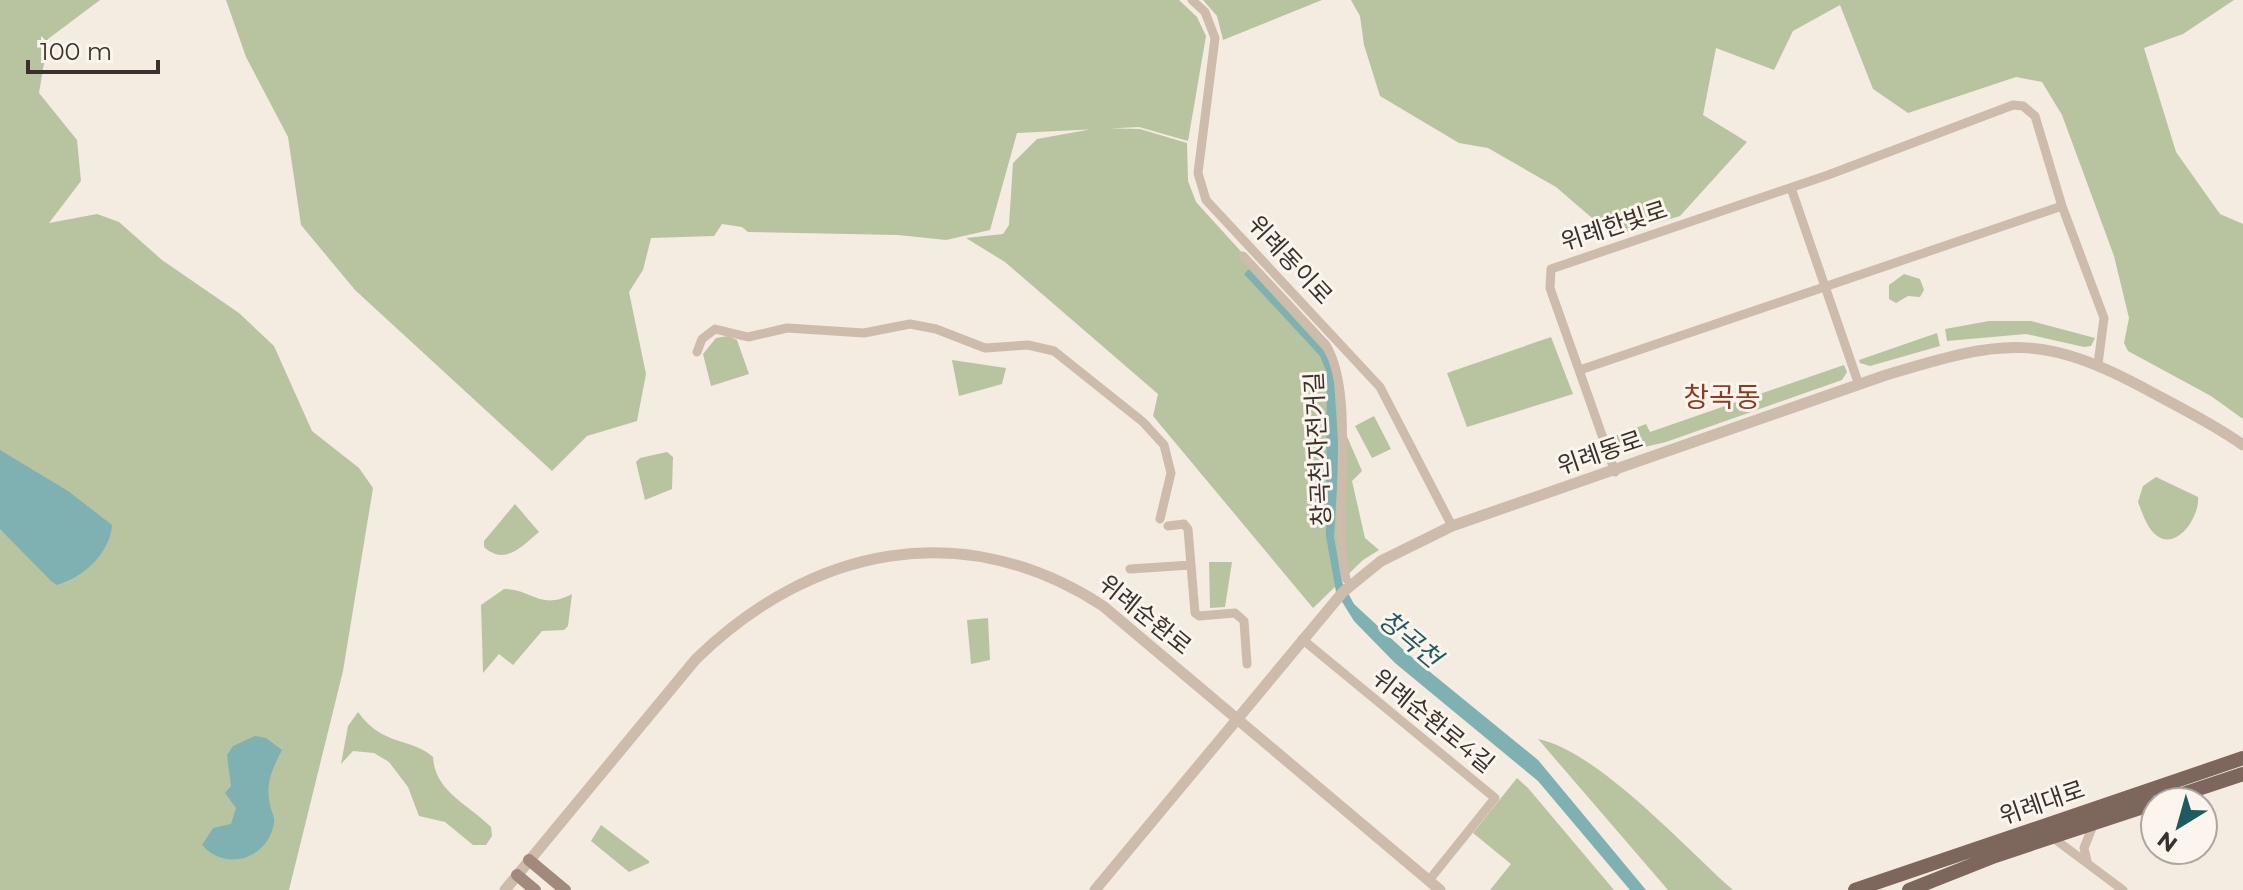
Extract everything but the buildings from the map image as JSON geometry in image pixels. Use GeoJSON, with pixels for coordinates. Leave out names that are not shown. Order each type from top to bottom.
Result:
{"type":"FeatureCollection","features":[{"type":"Feature","properties":{"kind":"main road","name":"위례대로"},"geometry":{"type":"LineString","coordinates":[[1855,890],[2243,758]]}},
{"type":"Feature","properties":{"kind":"main road","name":"위례대로"},"geometry":{"type":"LineString","coordinates":[[2207,786],[2243,774]]}},
{"type":"Feature","properties":{"kind":"main road","name":"위례대로"},"geometry":{"type":"LineString","coordinates":[[1909,890],[2139,809]]}},
{"type":"Feature","properties":{"kind":"main road"},"geometry":{"type":"LineString","coordinates":[[529,860],[565,890]]}},
{"type":"Feature","properties":{"kind":"main road"},"geometry":{"type":"LineString","coordinates":[[517,875],[535,890]]}},
{"type":"Feature","properties":{"kind":"street","name":"위례동이로"},"geometry":{"type":"LineString","coordinates":[[1192,0],[1205,12],[1215,38],[1198,173],[1206,200],[1380,387],[1452,526]]}},
{"type":"Feature","properties":{"kind":"street","name":"위례한빛로"},"geometry":{"type":"LineString","coordinates":[[1615,472],[1550,288],[1551,269],[1791,188],[2013,105],[2023,106],[2035,116],[2062,206],[2104,318],[2098,364]]}},
{"type":"Feature","properties":{"kind":"street"},"geometry":{"type":"LineString","coordinates":[[1791,188],[1859,385]]}},
{"type":"Feature","properties":{"kind":"street"},"geometry":{"type":"LineString","coordinates":[[1580,370],[2062,206]]}},
{"type":"Feature","properties":{"kind":"street","name":"창곡천자전거길"},"geometry":{"type":"LineString","coordinates":[[1243,256],[1326,345],[1334,360],[1342,453],[1342,560],[1346,579]]}},
{"type":"Feature","properties":{"kind":"street"},"geometry":{"type":"LineString","coordinates":[[697,352],[702,339],[715,329],[748,337],[787,328],[864,333],[910,324],[936,329],[985,348],[1043,347],[1062,356],[1143,422],[1164,445],[1171,473],[1164,522],[1184,524],[1188,529],[1195,613],[1199,616],[1235,613],[1244,621],[1247,664]]}},
{"type":"Feature","properties":{"kind":"street","name":"위례동로"},"geometry":{"type":"LineString","coordinates":[[1095,890],[1302,639],[1356,579],[1405,547],[1452,526],[1949,355],[1990,348],[2035,347],[2098,364],[2243,445]]}},
{"type":"Feature","properties":{"kind":"street","name":"위례순환로"},"geometry":{"type":"LineString","coordinates":[[505,890],[715,641],[797,584],[871,558],[921,552],[964,555],[1045,573],[1103,606],[1440,890]]}},
{"type":"Feature","properties":{"kind":"street"},"geometry":{"type":"LineString","coordinates":[[1130,569],[1191,565]]}},
{"type":"Feature","properties":{"kind":"street","name":"위례순환로4길"},"geometry":{"type":"LineString","coordinates":[[1302,639],[1495,798],[1430,879]]}},
{"type":"Feature","properties":{"kind":"street"},"geometry":{"type":"LineString","coordinates":[[2087,861],[2084,848],[2094,823]]}},
{"type":"Feature","properties":{"kind":"street"},"geometry":{"type":"LineString","coordinates":[[2052,837],[2123,890]]}},
{"type":"Feature","properties":{"kind":"green space"},"geometry":{"type":"Polygon","coordinates":[[[0,0],[100,0],[48,39],[39,93],[77,140],[81,181],[49,223],[97,214],[119,222],[162,260],[239,313],[274,346],[312,431],[359,468],[373,488],[343,671],[289,890],[0,890],[0,0]]]}},
{"type":"Feature","properties":{"kind":"green space"},"geometry":{"type":"Polygon","coordinates":[[[226,0],[1179,0],[1197,17],[1206,36],[1188,141],[1139,127],[1017,133],[990,230],[946,240],[898,235],[748,232],[742,227],[722,224],[714,236],[651,238],[643,270],[629,292],[646,374],[637,421],[587,436],[552,471],[355,290],[301,225],[288,137],[246,57],[226,0]]]}},
{"type":"Feature","properties":{"kind":"green space"},"geometry":{"type":"Polygon","coordinates":[[[1203,0],[1322,0],[1223,40],[1217,16],[1203,0]]]}},
{"type":"Feature","properties":{"kind":"green space"},"geometry":{"type":"Polygon","coordinates":[[[1351,0],[2234,0],[2183,34],[2144,48],[2176,152],[2220,214],[2243,224],[2243,419],[2211,396],[2128,351],[2124,343],[2129,318],[2114,256],[2062,115],[2042,82],[2016,77],[1908,113],[1873,89],[1840,5],[1793,31],[1774,70],[1716,48],[1703,115],[1747,142],[1680,216],[1613,236],[1556,187],[1488,148],[1459,143],[1380,96],[1364,45],[1360,16],[1351,0]]]}},
{"type":"Feature","properties":{"kind":"green space"},"geometry":{"type":"Polygon","coordinates":[[[1098,128],[1140,129],[1187,143],[1188,181],[1196,202],[1336,356],[1340,371],[1342,425],[1362,471],[1352,481],[1365,538],[1379,550],[1363,560],[1313,608],[1153,416],[1158,394],[1005,262],[966,238],[1003,234],[1009,225],[1013,163],[1037,139],[1098,128]]]}},
{"type":"Feature","properties":{"kind":"green space"},"geometry":{"type":"Polygon","coordinates":[[[1904,274],[1920,279],[1924,290],[1920,297],[1908,296],[1896,303],[1889,299],[1889,285],[1904,274]]]}},
{"type":"Feature","properties":{"kind":"green space"},"geometry":{"type":"Polygon","coordinates":[[[1989,321],[2031,321],[2095,338],[2091,346],[2084,347],[2026,334],[1947,341],[1945,329],[1989,321]]]}},
{"type":"Feature","properties":{"kind":"green space"},"geometry":{"type":"Polygon","coordinates":[[[1937,333],[1940,346],[1870,366],[1860,363],[1859,360],[1937,333]]]}},
{"type":"Feature","properties":{"kind":"green space"},"geometry":{"type":"Polygon","coordinates":[[[728,336],[737,340],[749,374],[711,386],[703,354],[716,338],[728,336]]]}},
{"type":"Feature","properties":{"kind":"green space"},"geometry":{"type":"Polygon","coordinates":[[[1551,337],[1573,394],[1467,427],[1447,373],[1551,337]]]}},
{"type":"Feature","properties":{"kind":"green space"},"geometry":{"type":"Polygon","coordinates":[[[952,360],[1006,368],[1002,384],[959,396],[952,360]]]}},
{"type":"Feature","properties":{"kind":"green space"},"geometry":{"type":"Polygon","coordinates":[[[1844,365],[1847,372],[1842,380],[1666,442],[1619,453],[1610,438],[1646,424],[1650,432],[1844,365]]]}},
{"type":"Feature","properties":{"kind":"green space"},"geometry":{"type":"Polygon","coordinates":[[[1374,416],[1391,449],[1372,458],[1355,426],[1374,416]]]}},
{"type":"Feature","properties":{"kind":"green space"},"geometry":{"type":"Polygon","coordinates":[[[667,452],[673,457],[672,489],[645,500],[636,462],[640,458],[667,452]]]}},
{"type":"Feature","properties":{"kind":"green space"},"geometry":{"type":"Polygon","coordinates":[[[2156,477],[2198,497],[2191,522],[2186,530],[2172,539],[2164,539],[2153,532],[2138,502],[2143,486],[2156,477]]]}},
{"type":"Feature","properties":{"kind":"green space"},"geometry":{"type":"Polygon","coordinates":[[[515,504],[539,532],[513,552],[499,555],[484,547],[484,541],[515,504]]]}},
{"type":"Feature","properties":{"kind":"green space"},"geometry":{"type":"Polygon","coordinates":[[[1209,562],[1232,562],[1225,607],[1210,608],[1209,562]]]}},
{"type":"Feature","properties":{"kind":"green space"},"geometry":{"type":"Polygon","coordinates":[[[504,589],[544,600],[561,599],[572,594],[568,626],[564,630],[542,631],[513,665],[499,654],[483,673],[481,605],[504,589]]]}},
{"type":"Feature","properties":{"kind":"green space"},"geometry":{"type":"Polygon","coordinates":[[[988,618],[990,660],[971,664],[967,620],[988,618]]]}},
{"type":"Feature","properties":{"kind":"green space"},"geometry":{"type":"Polygon","coordinates":[[[358,712],[377,731],[416,746],[433,757],[435,769],[446,788],[491,827],[492,836],[486,845],[473,845],[445,822],[419,816],[408,787],[389,762],[374,753],[353,751],[341,764],[348,726],[358,712]]]}},
{"type":"Feature","properties":{"kind":"green space"},"geometry":{"type":"Polygon","coordinates":[[[1538,739],[1562,747],[1613,781],[1733,890],[1668,890],[1538,739]]]}},
{"type":"Feature","properties":{"kind":"green space"},"geometry":{"type":"Polygon","coordinates":[[[1517,778],[1614,890],[1490,890],[1511,864],[1473,833],[1517,778]]]}},
{"type":"Feature","properties":{"kind":"green space"},"geometry":{"type":"Polygon","coordinates":[[[601,825],[649,863],[629,872],[591,841],[601,825]]]}},
{"type":"Feature","properties":{"kind":"water"},"geometry":{"type":"Polygon","coordinates":[[[1249,269],[1323,350],[1331,364],[1339,454],[1334,537],[1342,582],[1354,604],[1408,654],[1538,760],[1646,890],[1630,890],[1538,781],[1395,663],[1354,621],[1336,592],[1326,536],[1327,373],[1320,356],[1244,274],[1249,269]]]}},
{"type":"Feature","properties":{"kind":"water"},"geometry":{"type":"Polygon","coordinates":[[[0,450],[68,491],[112,525],[101,554],[77,576],[57,585],[0,529],[0,450]]]}},
{"type":"Feature","properties":{"kind":"water"},"geometry":{"type":"Polygon","coordinates":[[[255,736],[266,738],[282,750],[269,782],[274,823],[264,845],[255,853],[245,858],[223,858],[202,845],[213,828],[231,824],[236,808],[225,793],[231,786],[227,755],[233,746],[255,736]]]}},
{"type":"Feature","properties":{"kind":"district","name":"창곡동"},"geometry":{"type":"Point","coordinates":[1722,397]}},
{"type":"Feature","properties":{"kind":"water label","name":"창곡천"},"geometry":{"type":"Point","coordinates":[1410,639]}}]}
